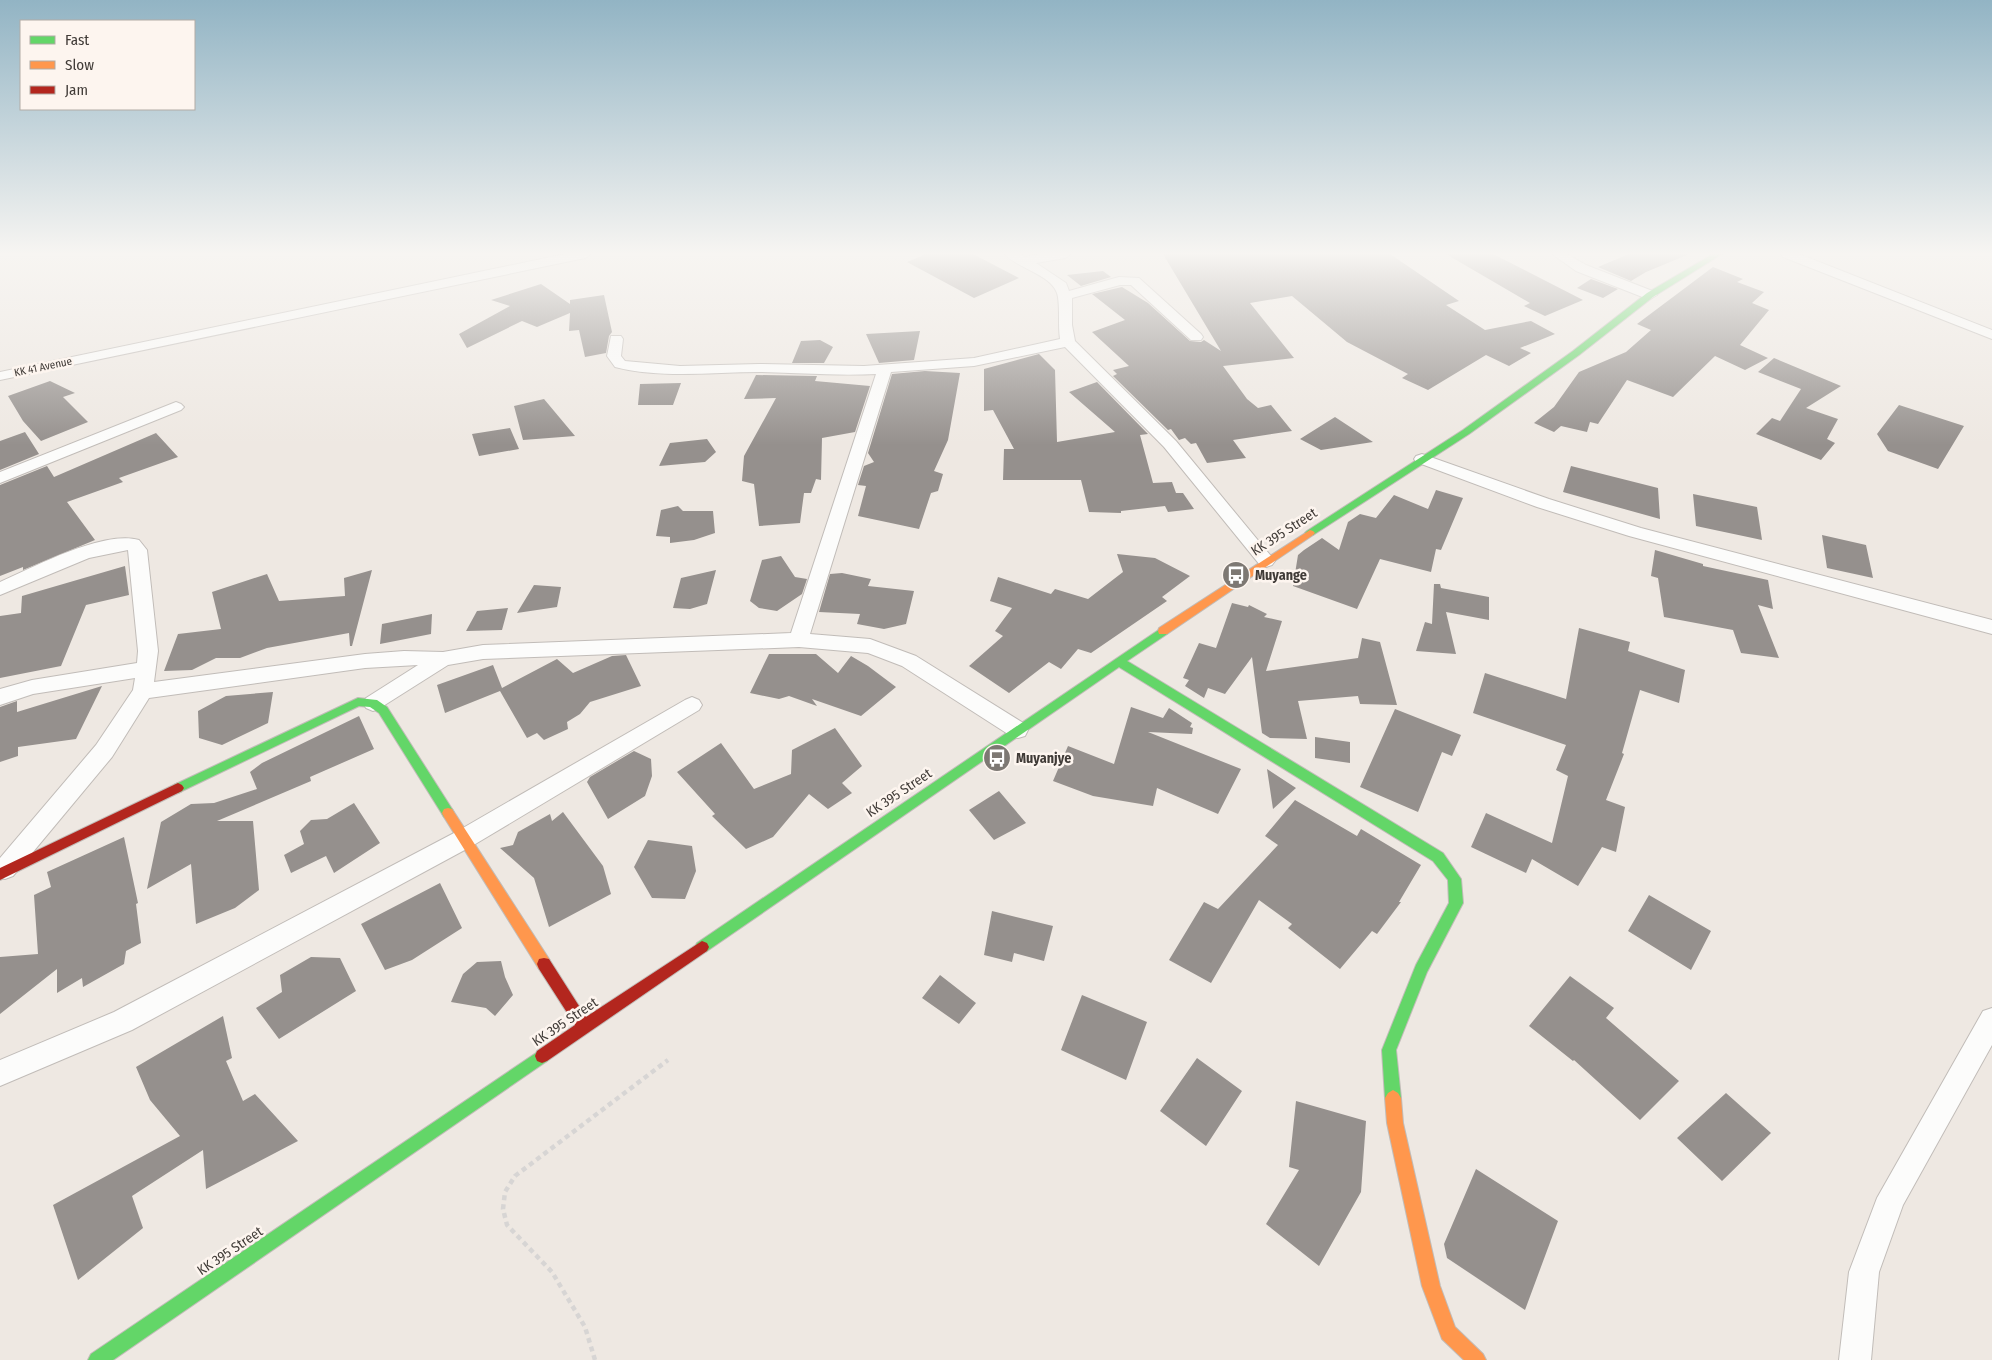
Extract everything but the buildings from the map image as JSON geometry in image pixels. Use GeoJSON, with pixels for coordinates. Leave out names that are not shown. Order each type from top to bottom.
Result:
{"type":"FeatureCollection","features":[{"type":"Feature","properties":{"kind":"street","name":"KK 41 Avenue"},"geometry":{"type":"LineString","coordinates":[[0,376],[280,317]]}},
{"type":"Feature","properties":{"kind":"street"},"geometry":{"type":"LineString","coordinates":[[1065,317],[1068,342],[1170,444],[1266,561]]}},
{"type":"Feature","properties":{"kind":"street"},"geometry":{"type":"LineString","coordinates":[[1174,317],[1196,337]]}},
{"type":"Feature","properties":{"kind":"street","name":"KK 395 Street"},"geometry":{"type":"LineString","coordinates":[[97,1360],[1266,561],[1466,432],[1576,353],[1621,317]]}},
{"type":"Feature","properties":{"kind":"street"},"geometry":{"type":"LineString","coordinates":[[1946,317],[1992,336]]}},
{"type":"Feature","properties":{"kind":"street"},"geometry":{"type":"LineString","coordinates":[[616,339],[614,356],[620,364],[634,367],[680,370],[759,368],[834,371],[974,362],[1068,342]]}},
{"type":"Feature","properties":{"kind":"street"},"geometry":{"type":"LineString","coordinates":[[799,640],[885,368]]}},
{"type":"Feature","properties":{"kind":"street"},"geometry":{"type":"LineString","coordinates":[[0,478],[176,408]]}},
{"type":"Feature","properties":{"kind":"street"},"geometry":{"type":"LineString","coordinates":[[1422,459],[1542,503],[1636,532],[1992,627]]}},
{"type":"Feature","properties":{"kind":"street"},"geometry":{"type":"LineString","coordinates":[[0,589],[110,545],[133,544],[138,550],[148,651],[143,691],[104,751],[1,873]]}},
{"type":"Feature","properties":{"kind":"street"},"geometry":{"type":"LineString","coordinates":[[143,691],[365,661],[404,658],[443,659],[482,652],[799,640],[870,646],[909,661],[1018,730]]}},
{"type":"Feature","properties":{"kind":"street"},"geometry":{"type":"LineString","coordinates":[[373,703],[443,659]]}},
{"type":"Feature","properties":{"kind":"street"},"geometry":{"type":"LineString","coordinates":[[1119,662],[1438,857],[1454,879],[1456,903],[1421,970],[1389,1050],[1395,1123],[1431,1286],[1448,1333],[1477,1360]]}},
{"type":"Feature","properties":{"kind":"street"},"geometry":{"type":"LineString","coordinates":[[0,697],[32,687],[146,669]]}},
{"type":"Feature","properties":{"kind":"street"},"geometry":{"type":"LineString","coordinates":[[1,873],[358,702],[373,703],[383,710],[584,1027]]}},
{"type":"Feature","properties":{"kind":"street"},"geometry":{"type":"LineString","coordinates":[[0,1073],[123,1021],[464,839],[692,704]]}},
{"type":"Feature","properties":{"kind":"street"},"geometry":{"type":"LineString","coordinates":[[1854,1360],[1864,1272],[1891,1198],[1992,1020]]}},
{"type":"Feature","properties":{"kind":"path"},"geometry":{"type":"LineString","coordinates":[[595,1360],[585,1327],[552,1272],[507,1225],[503,1209],[505,1192],[515,1176],[668,1060]]}},
{"type":"Feature","properties":{"kind":"traffic: fast"},"geometry":{"type":"LineString","coordinates":[[1310,533],[1466,432],[1576,353],[1621,317]]}},
{"type":"Feature","properties":{"kind":"traffic: fast"},"geometry":{"type":"LineString","coordinates":[[702,947],[1163,631]]}},
{"type":"Feature","properties":{"kind":"traffic: fast"},"geometry":{"type":"LineString","coordinates":[[1119,662],[1438,857],[1454,879],[1456,903],[1421,970],[1389,1050],[1393,1098]]}},
{"type":"Feature","properties":{"kind":"traffic: fast"},"geometry":{"type":"LineString","coordinates":[[178,788],[358,702],[373,703],[383,710],[448,813]]}},
{"type":"Feature","properties":{"kind":"traffic: fast"},"geometry":{"type":"LineString","coordinates":[[97,1360],[542,1056]]}},
{"type":"Feature","properties":{"kind":"traffic: slow"},"geometry":{"type":"LineString","coordinates":[[1163,631],[1310,533]]}},
{"type":"Feature","properties":{"kind":"traffic: slow"},"geometry":{"type":"LineString","coordinates":[[448,813],[544,964]]}},
{"type":"Feature","properties":{"kind":"traffic: slow"},"geometry":{"type":"LineString","coordinates":[[1393,1098],[1395,1123],[1431,1286],[1448,1333],[1477,1360]]}},
{"type":"Feature","properties":{"kind":"traffic: jam"},"geometry":{"type":"LineString","coordinates":[[0,874],[178,788]]}},
{"type":"Feature","properties":{"kind":"traffic: jam"},"geometry":{"type":"LineString","coordinates":[[542,1056],[702,947]]}},
{"type":"Feature","properties":{"kind":"traffic: jam"},"geometry":{"type":"LineString","coordinates":[[544,964],[584,1027]]}},
{"type":"Feature","properties":{"kind":"place","name":"Muyange"},"geometry":{"type":"Point","coordinates":[1236,575]}},
{"type":"Feature","properties":{"kind":"place","name":"Muyanjye"},"geometry":{"type":"Point","coordinates":[997,758]}}]}
